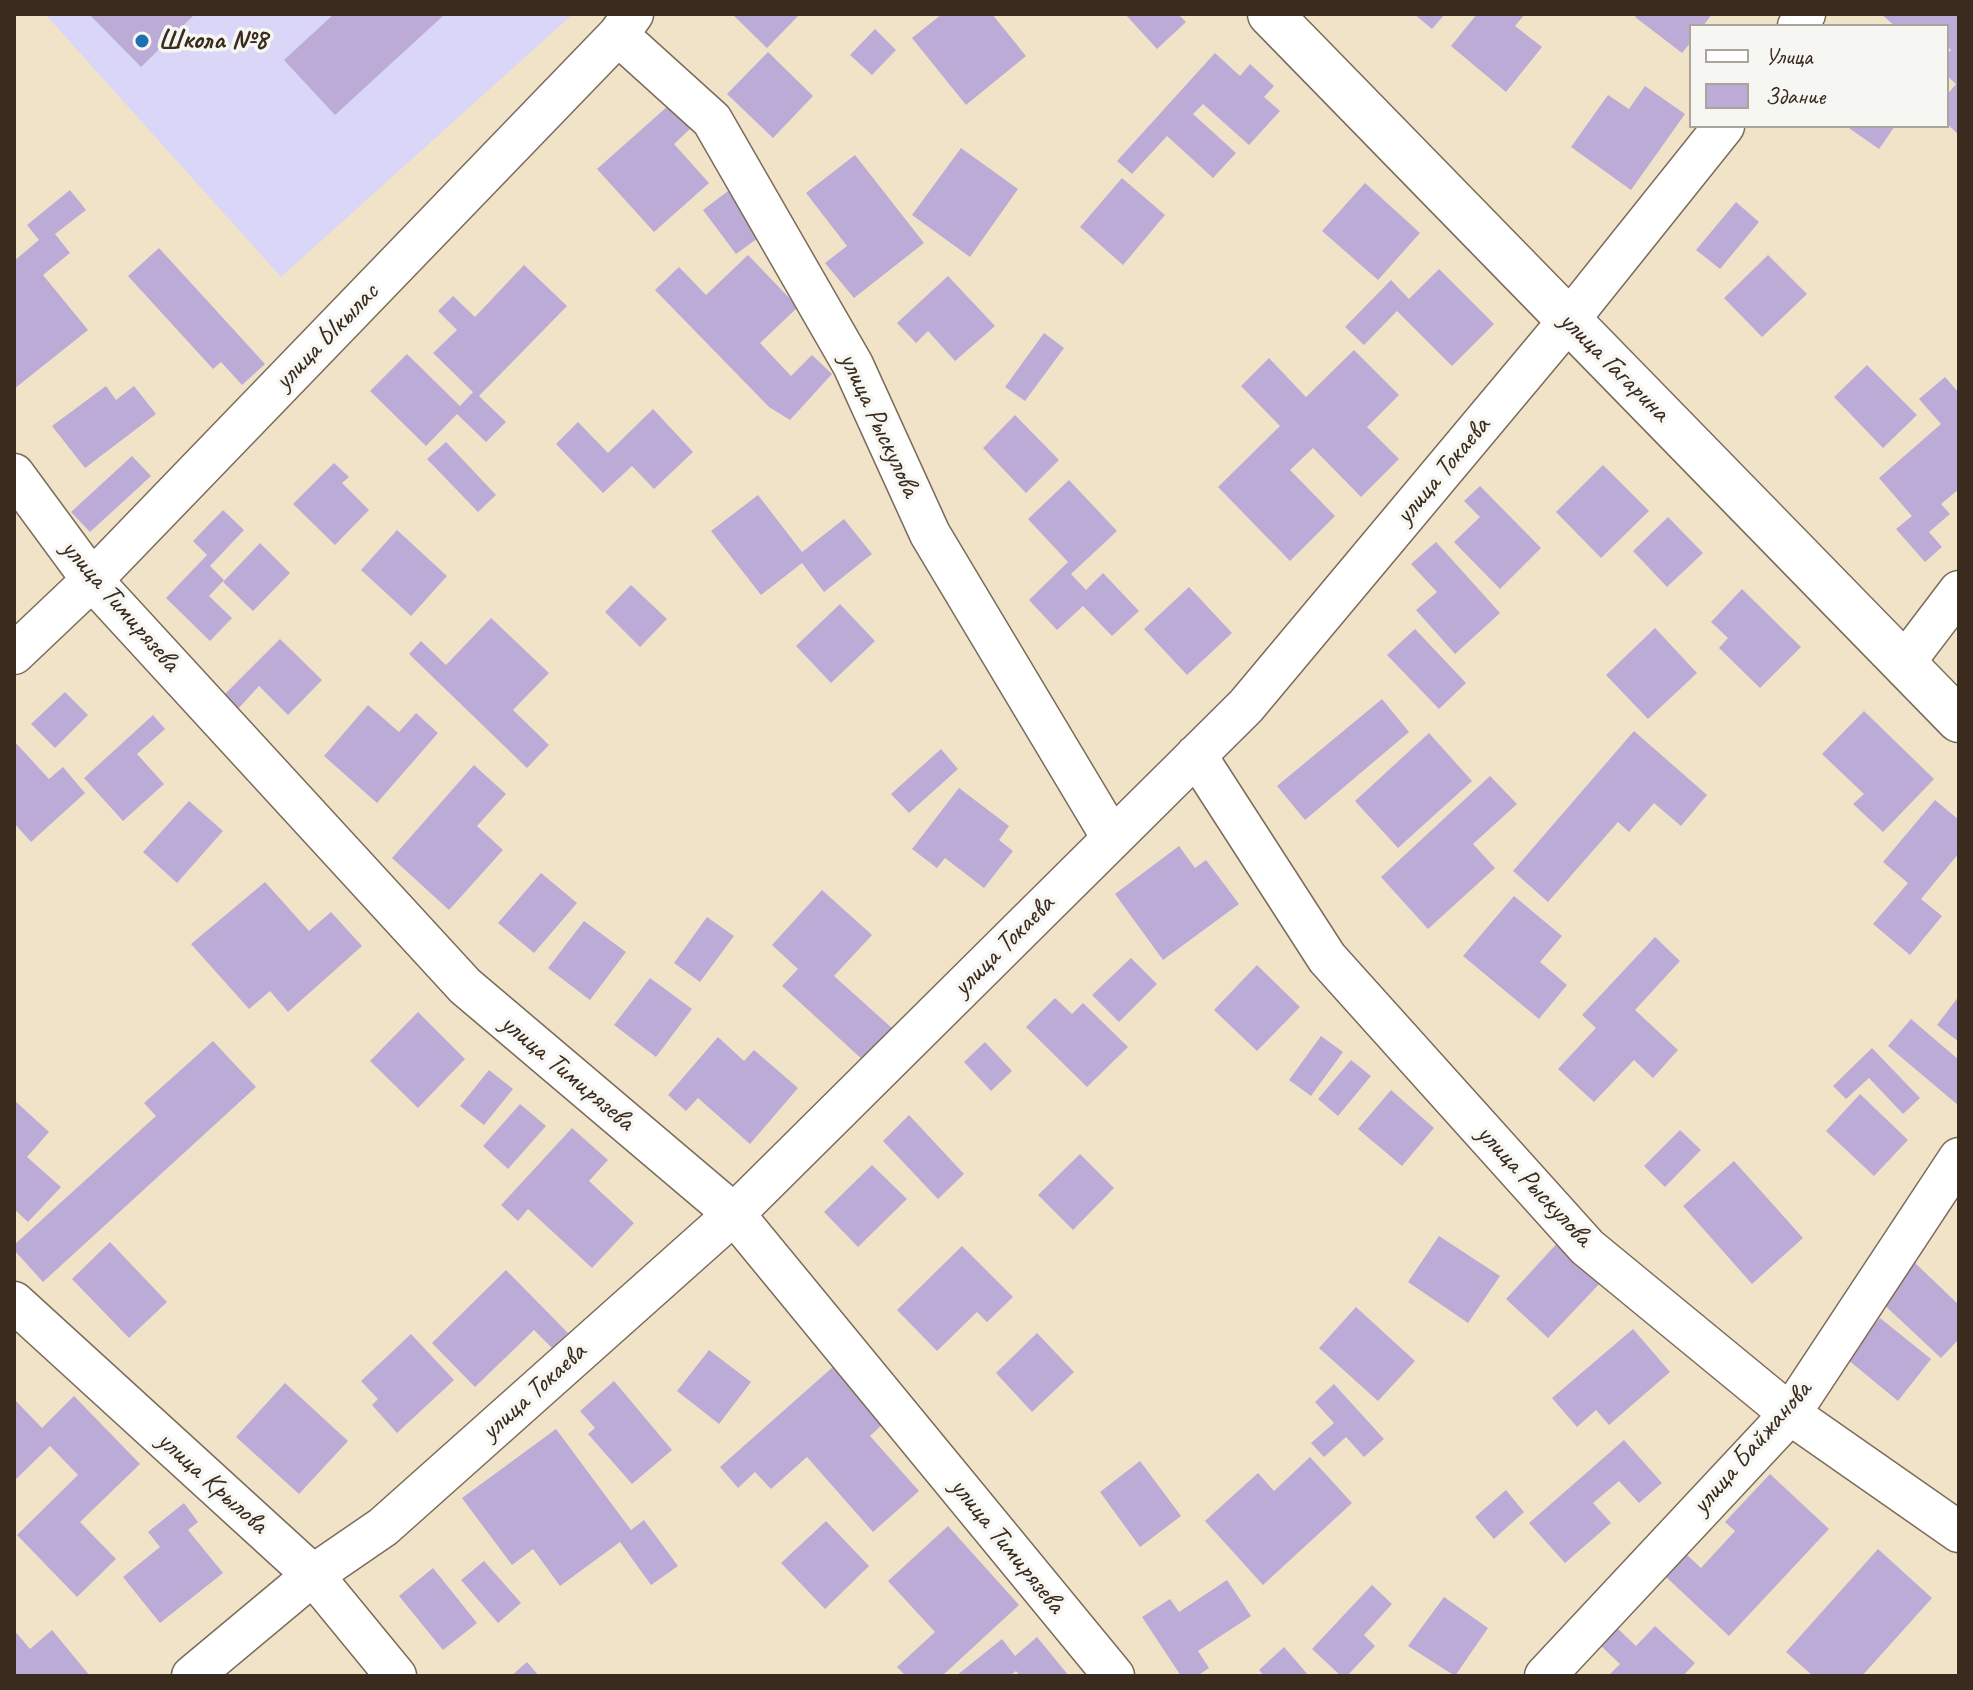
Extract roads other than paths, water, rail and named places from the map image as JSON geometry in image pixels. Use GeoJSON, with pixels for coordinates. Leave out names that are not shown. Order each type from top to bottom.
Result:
{"type":"FeatureCollection","features":[{"type":"Feature","properties":{"kind":"main road","name":"улица Гагарина"},"geometry":{"type":"LineString","coordinates":[[1270,14],[1959,720]]}},
{"type":"Feature","properties":{"kind":"street","name":"улица Ыкылас"},"geometry":{"type":"LineString","coordinates":[[14,654],[92,580],[625,24]]}},
{"type":"Feature","properties":{"kind":"street","name":"улица Рыскулова"},"geometry":{"type":"LineString","coordinates":[[625,24],[712,120],[853,365],[930,534],[1112,838]]}},
{"type":"Feature","properties":{"kind":"street","name":"улица Токаева"},"geometry":{"type":"LineString","coordinates":[[192,1676],[313,1575],[383,1527],[734,1214],[1246,706],[1568,321],[1722,128]]}},
{"type":"Feature","properties":{"kind":"street","name":"улица Тимирязева"},"geometry":{"type":"LineString","coordinates":[[14,474],[92,580],[465,986],[734,1214],[1114,1676]]}},
{"type":"Feature","properties":{"kind":"street"},"geometry":{"type":"LineString","coordinates":[[1905,662],[1959,591]]}},
{"type":"Feature","properties":{"kind":"street","name":"улица Рыскулова"},"geometry":{"type":"LineString","coordinates":[[1196,755],[1327,958],[1587,1247],[1790,1414],[1959,1532]]}},
{"type":"Feature","properties":{"kind":"street","name":"улица Байжанова"},"geometry":{"type":"LineString","coordinates":[[1545,1676],[1790,1414],[1959,1158]]}},
{"type":"Feature","properties":{"kind":"street","name":"улица Крылова"},"geometry":{"type":"LineString","coordinates":[[14,1302],[313,1575],[396,1676]]}},
{"type":"Feature","properties":{"kind":"place","name":"Школа №8"},"geometry":{"type":"Point","coordinates":[142,41]}}]}
